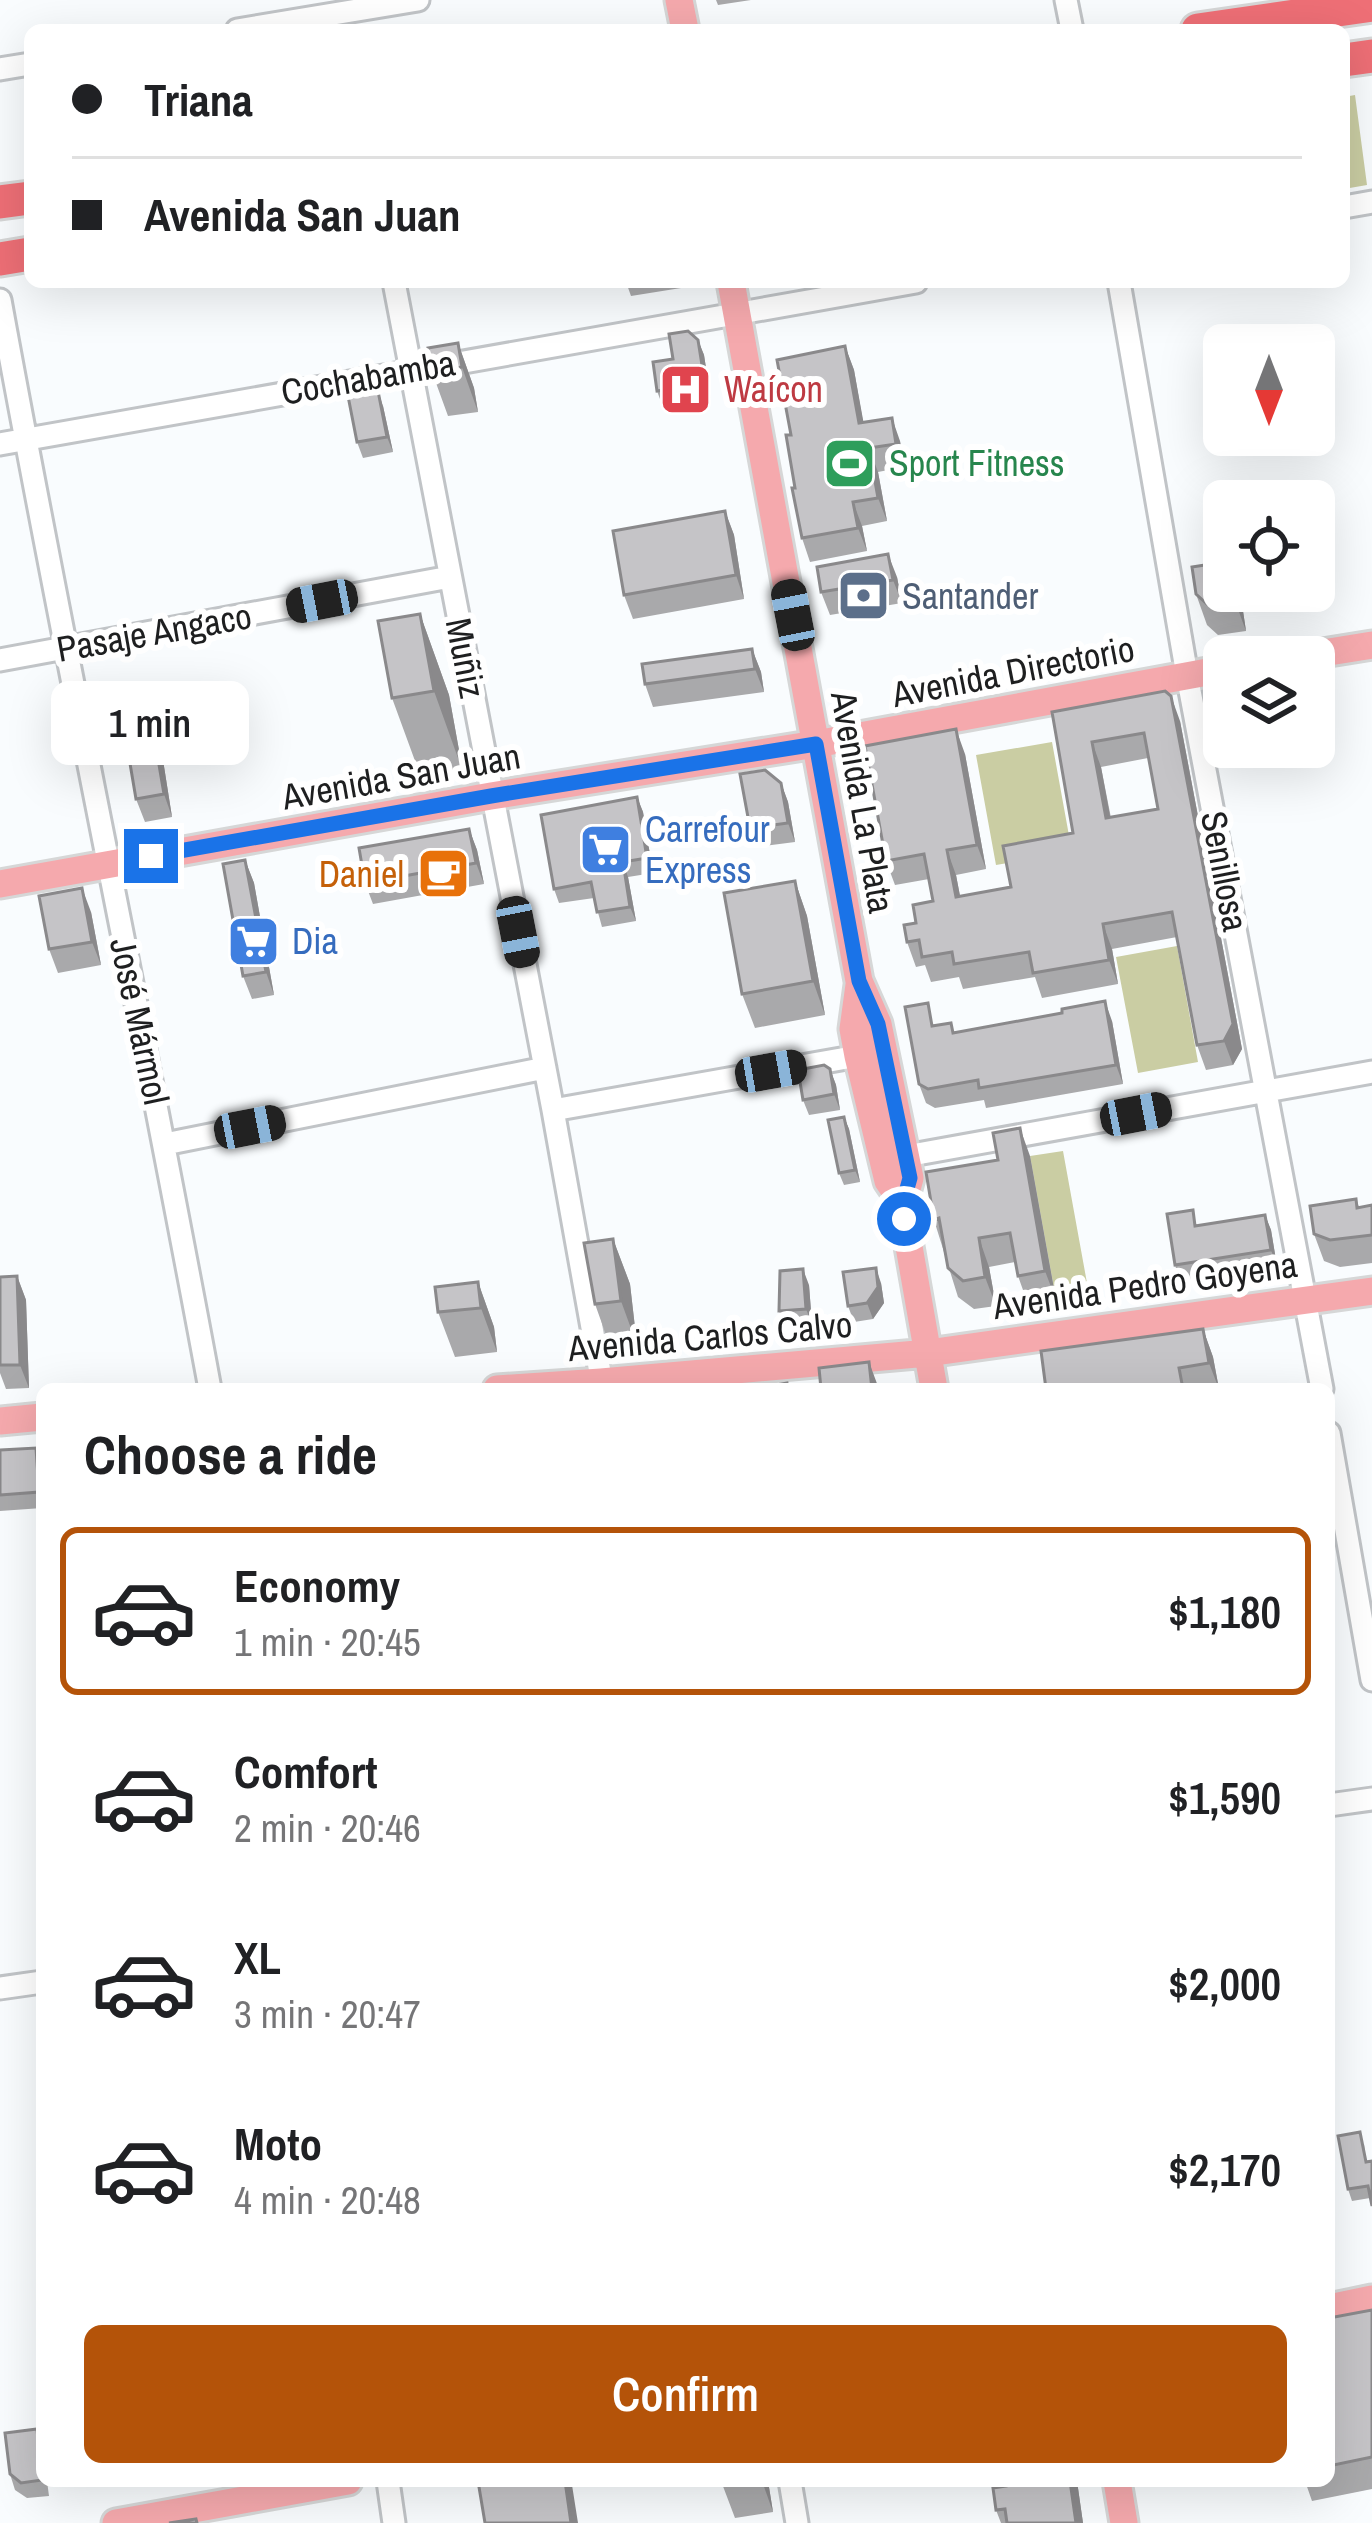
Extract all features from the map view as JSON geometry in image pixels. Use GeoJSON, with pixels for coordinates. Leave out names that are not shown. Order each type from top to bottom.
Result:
{"type":"FeatureCollection","features":[{"type":"Feature","properties":{"kind":"highway"},"geometry":{"type":"LineString","coordinates":[[1240,24],[1372,5]]}},
{"type":"Feature","properties":{"kind":"main road","name":"Avenida La Plata"},"geometry":{"type":"LineString","coordinates":[[731,288],[859,981],[878,1024],[906,1156],[910,1178],[903,1203]]}},
{"type":"Feature","properties":{"kind":"main road"},"geometry":{"type":"LineString","coordinates":[[1335,651],[1372,645]]}},
{"type":"Feature","properties":{"kind":"main road","name":"Avenida Directorio"},"geometry":{"type":"LineString","coordinates":[[816,744],[1203,672]]}},
{"type":"Feature","properties":{"kind":"main road","name":"Avenida San Juan"},"geometry":{"type":"LineString","coordinates":[[0,884],[491,796],[816,744]]}},
{"type":"Feature","properties":{"kind":"main road","name":"Avenida La Plata"},"geometry":{"type":"LineString","coordinates":[[859,981],[853,1029],[888,1181],[903,1203],[933,1383]]}},
{"type":"Feature","properties":{"kind":"main road"},"geometry":{"type":"LineString","coordinates":[[860,1066],[878,1094],[891,1151],[897,1158],[906,1156]]}},
{"type":"Feature","properties":{"kind":"main road","name":"Avenida Pedro Goyena"},"geometry":{"type":"LineString","coordinates":[[928,1353],[1372,1291]]}},
{"type":"Feature","properties":{"kind":"main road","name":"Avenida Carlos Calvo"},"geometry":{"type":"LineString","coordinates":[[632,1383],[928,1353]]}},
{"type":"Feature","properties":{"kind":"main road"},"geometry":{"type":"LineString","coordinates":[[0,1421],[36,1418]]}},
{"type":"Feature","properties":{"kind":"main road"},"geometry":{"type":"LineString","coordinates":[[1335,2307],[1372,2299]]}},
{"type":"Feature","properties":{"kind":"main road"},"geometry":{"type":"LineString","coordinates":[[116,2523],[315,2487]]}},
{"type":"Feature","properties":{"kind":"main road"},"geometry":{"type":"LineString","coordinates":[[1119,2487],[1124,2523]]}},
{"type":"Feature","properties":{"kind":"street"},"geometry":{"type":"LineString","coordinates":[[278,24],[418,0]]}},
{"type":"Feature","properties":{"kind":"street","name":"Muñiz"},"geometry":{"type":"LineString","coordinates":[[395,288],[554,1110],[601,1383]]}},
{"type":"Feature","properties":{"kind":"street","name":"Cochabamba"},"geometry":{"type":"LineString","coordinates":[[0,444],[881,288]]}},
{"type":"Feature","properties":{"kind":"street","name":"Senillosa"},"geometry":{"type":"LineString","coordinates":[[1120,288],[1187,675],[1321,1383]]}},
{"type":"Feature","properties":{"kind":"street","name":"José Mármol"},"geometry":{"type":"LineString","coordinates":[[0,300],[209,1383]]}},
{"type":"Feature","properties":{"kind":"street","name":"Pasaje Angaco"},"geometry":{"type":"LineString","coordinates":[[0,660],[451,577]]}},
{"type":"Feature","properties":{"kind":"street"},"geometry":{"type":"LineString","coordinates":[[554,1110],[860,1066]]}},
{"type":"Feature","properties":{"kind":"street"},"geometry":{"type":"LineString","coordinates":[[165,1144],[545,1068]]}},
{"type":"Feature","properties":{"kind":"street"},"geometry":{"type":"LineString","coordinates":[[906,1156],[1372,1072]]}},
{"type":"Feature","properties":{"kind":"street"},"geometry":{"type":"LineString","coordinates":[[1335,1456],[1361,1556],[1372,1680]]}},
{"type":"Feature","properties":{"kind":"street"},"geometry":{"type":"LineString","coordinates":[[1335,1804],[1372,1799]]}},
{"type":"Feature","properties":{"kind":"street"},"geometry":{"type":"LineString","coordinates":[[0,1988],[36,1983]]}},
{"type":"Feature","properties":{"kind":"street"},"geometry":{"type":"LineString","coordinates":[[389,2487],[394,2523]]}},
{"type":"Feature","properties":{"kind":"street"},"geometry":{"type":"LineString","coordinates":[[791,2487],[797,2523]]}},
{"type":"Feature","properties":{"kind":"green space"},"geometry":{"type":"Polygon","coordinates":[[[1355,95],[1367,185],[1350,188],[1350,96],[1355,95]]]}},
{"type":"Feature","properties":{"kind":"green space"},"geometry":{"type":"Polygon","coordinates":[[[1052,742],[1072,852],[996,865],[976,755],[1052,742]]]}},
{"type":"Feature","properties":{"kind":"green space"},"geometry":{"type":"Polygon","coordinates":[[[1177,946],[1198,1062],[1138,1073],[1116,957],[1177,946]]]}},
{"type":"Feature","properties":{"kind":"green space"},"geometry":{"type":"Polygon","coordinates":[[[1063,1151],[1089,1294],[1056,1300],[1030,1156],[1063,1151]]]}},
{"type":"Feature","properties":{"kind":"building"},"geometry":{"type":"Polygon","coordinates":[[[688,331],[698,340],[705,384],[657,391],[653,362],[673,359],[669,334],[688,331]]]}},
{"type":"Feature","properties":{"kind":"building"},"geometry":{"type":"Polygon","coordinates":[[[458,343],[462,367],[432,372],[428,348],[458,343]]]}},
{"type":"Feature","properties":{"kind":"building"},"geometry":{"type":"Polygon","coordinates":[[[845,346],[859,423],[892,418],[896,444],[869,448],[878,498],[853,502],[858,528],[802,538],[777,360],[845,346]]]}},
{"type":"Feature","properties":{"kind":"building"},"geometry":{"type":"Polygon","coordinates":[[[378,391],[387,437],[357,442],[348,396],[378,391]]]}},
{"type":"Feature","properties":{"kind":"building"},"geometry":{"type":"Polygon","coordinates":[[[725,511],[736,575],[624,595],[613,531],[725,511]]]}},
{"type":"Feature","properties":{"kind":"building"},"geometry":{"type":"Polygon","coordinates":[[[888,554],[893,580],[821,592],[817,567],[888,554]]]}},
{"type":"Feature","properties":{"kind":"building"},"geometry":{"type":"Polygon","coordinates":[[[1203,565],[1203,600],[1196,594],[1192,567],[1203,565]]]}},
{"type":"Feature","properties":{"kind":"building"},"geometry":{"type":"Polygon","coordinates":[[[420,614],[434,691],[392,698],[378,621],[420,614]]]}},
{"type":"Feature","properties":{"kind":"building"},"geometry":{"type":"Polygon","coordinates":[[[752,649],[755,669],[645,684],[642,664],[752,649]]]}},
{"type":"Feature","properties":{"kind":"building"},"geometry":{"type":"Polygon","coordinates":[[[1165,691],[1171,696],[1233,1024],[1224,1041],[1197,1045],[1172,912],[1103,924],[1109,960],[1033,973],[1029,952],[954,964],[952,952],[922,957],[919,940],[907,942],[904,925],[916,923],[913,905],[933,901],[924,854],[886,861],[865,746],[956,729],[977,845],[947,850],[956,897],[1011,887],[1003,846],[1073,833],[1052,712],[1165,691]],[[1144,733],[1092,742],[1106,818],[1158,809],[1144,733]]]}},
{"type":"Feature","properties":{"kind":"building"},"geometry":{"type":"Polygon","coordinates":[[[151,718],[164,794],[136,799],[123,722],[151,718]]]}},
{"type":"Feature","properties":{"kind":"building"},"geometry":{"type":"Polygon","coordinates":[[[765,770],[781,783],[788,823],[750,828],[740,774],[765,770]]]}},
{"type":"Feature","properties":{"kind":"building"},"geometry":{"type":"Polygon","coordinates":[[[637,797],[647,858],[623,862],[630,907],[597,912],[591,882],[554,889],[541,815],[637,797]]]}},
{"type":"Feature","properties":{"kind":"building"},"geometry":{"type":"Polygon","coordinates":[[[469,829],[476,863],[365,883],[359,848],[469,829]]]}},
{"type":"Feature","properties":{"kind":"building","name":"Dia"},"geometry":{"type":"Polygon","coordinates":[[[245,860],[266,972],[243,976],[223,864],[245,860]]]}},
{"type":"Feature","properties":{"kind":"building"},"geometry":{"type":"Polygon","coordinates":[[[795,881],[813,981],[742,994],[724,893],[795,881]]]}},
{"type":"Feature","properties":{"kind":"building"},"geometry":{"type":"Polygon","coordinates":[[[82,888],[92,942],[49,949],[39,896],[82,888]]]}},
{"type":"Feature","properties":{"kind":"building"},"geometry":{"type":"Polygon","coordinates":[[[1105,1001],[1116,1065],[979,1088],[978,1080],[928,1089],[919,1084],[905,1007],[928,1003],[932,1026],[951,1023],[953,1033],[1105,1001]]]}},
{"type":"Feature","properties":{"kind":"building"},"geometry":{"type":"Polygon","coordinates":[[[824,1065],[830,1069],[834,1094],[803,1100],[798,1070],[824,1065]]]}},
{"type":"Feature","properties":{"kind":"building"},"geometry":{"type":"Polygon","coordinates":[[[844,1117],[855,1170],[839,1173],[828,1120],[844,1117]]]}},
{"type":"Feature","properties":{"kind":"building"},"geometry":{"type":"Polygon","coordinates":[[[1020,1128],[1045,1271],[1018,1276],[1010,1233],[979,1238],[985,1277],[963,1281],[948,1268],[926,1172],[998,1160],[993,1133],[1020,1128]]]}},
{"type":"Feature","properties":{"kind":"building"},"geometry":{"type":"Polygon","coordinates":[[[1356,1199],[1357,1208],[1372,1205],[1372,1235],[1330,1240],[1314,1234],[1310,1206],[1356,1199]]]}},
{"type":"Feature","properties":{"kind":"building"},"geometry":{"type":"Polygon","coordinates":[[[1193,1210],[1195,1226],[1265,1215],[1271,1250],[1175,1265],[1167,1214],[1193,1210]]]}},
{"type":"Feature","properties":{"kind":"building"},"geometry":{"type":"Polygon","coordinates":[[[613,1239],[621,1301],[595,1304],[584,1243],[613,1239]]]}},
{"type":"Feature","properties":{"kind":"building"},"geometry":{"type":"Polygon","coordinates":[[[876,1268],[878,1287],[867,1303],[848,1306],[843,1272],[876,1268]]]}},
{"type":"Feature","properties":{"kind":"building"},"geometry":{"type":"Polygon","coordinates":[[[803,1269],[806,1309],[779,1311],[780,1271],[803,1269]]]}},
{"type":"Feature","properties":{"kind":"building"},"geometry":{"type":"Polygon","coordinates":[[[17,1276],[20,1365],[0,1365],[0,1277],[17,1276]]]}},
{"type":"Feature","properties":{"kind":"building"},"geometry":{"type":"Polygon","coordinates":[[[478,1282],[481,1308],[438,1312],[435,1287],[478,1282]]]}},
{"type":"Feature","properties":{"kind":"building"},"geometry":{"type":"Polygon","coordinates":[[[1203,1329],[1209,1363],[1179,1368],[1182,1383],[1045,1383],[1041,1351],[1203,1329]]]}},
{"type":"Feature","properties":{"kind":"building"},"geometry":{"type":"Polygon","coordinates":[[[869,1362],[871,1383],[820,1383],[819,1368],[869,1362]]]}},
{"type":"Feature","properties":{"kind":"building"},"geometry":{"type":"Polygon","coordinates":[[[36,1448],[36,1492],[0,1495],[0,1450],[36,1448]]]}},
{"type":"Feature","properties":{"kind":"building"},"geometry":{"type":"Polygon","coordinates":[[[1360,2132],[1366,2162],[1372,2161],[1372,2206],[1368,2186],[1348,2189],[1338,2136],[1360,2132]]]}},
{"type":"Feature","properties":{"kind":"building"},"geometry":{"type":"Polygon","coordinates":[[[1372,2310],[1372,2457],[1335,2465],[1335,2317],[1372,2310]]]}},
{"type":"Feature","properties":{"kind":"building"},"geometry":{"type":"Polygon","coordinates":[[[36,2429],[36,2481],[21,2483],[10,2474],[5,2433],[36,2429]]]}},
{"type":"Feature","properties":{"kind":"building"},"geometry":{"type":"Polygon","coordinates":[[[479,2487],[566,2487],[571,2523],[485,2523],[479,2487]]]}},
{"type":"Feature","properties":{"kind":"building"},"geometry":{"type":"Polygon","coordinates":[[[1071,2487],[1076,2523],[1007,2523],[1005,2509],[996,2510],[993,2488],[1071,2487]]]}},
{"type":"Feature","properties":{"kind":"place","name":"Waícon"},"geometry":{"type":"Point","coordinates":[685,389]}},
{"type":"Feature","properties":{"kind":"place","name":"Sport Fitness"},"geometry":{"type":"Point","coordinates":[850,463]}},
{"type":"Feature","properties":{"kind":"place","name":"Santander"},"geometry":{"type":"Point","coordinates":[863,596]}},
{"type":"Feature","properties":{"kind":"place","name":"Carrefour Express"},"geometry":{"type":"Point","coordinates":[606,850]}},
{"type":"Feature","properties":{"kind":"place","name":"Daniel"},"geometry":{"type":"Point","coordinates":[443,874]}},
{"type":"Feature","properties":{"kind":"place","name":"Dia"},"geometry":{"type":"Point","coordinates":[253,941]}},
{"type":"Feature","properties":{"kind":"route"},"geometry":{"type":"LineString","coordinates":[[151,856],[816,744],[859,981],[878,1024],[910,1178],[904,1219]]}}]}
